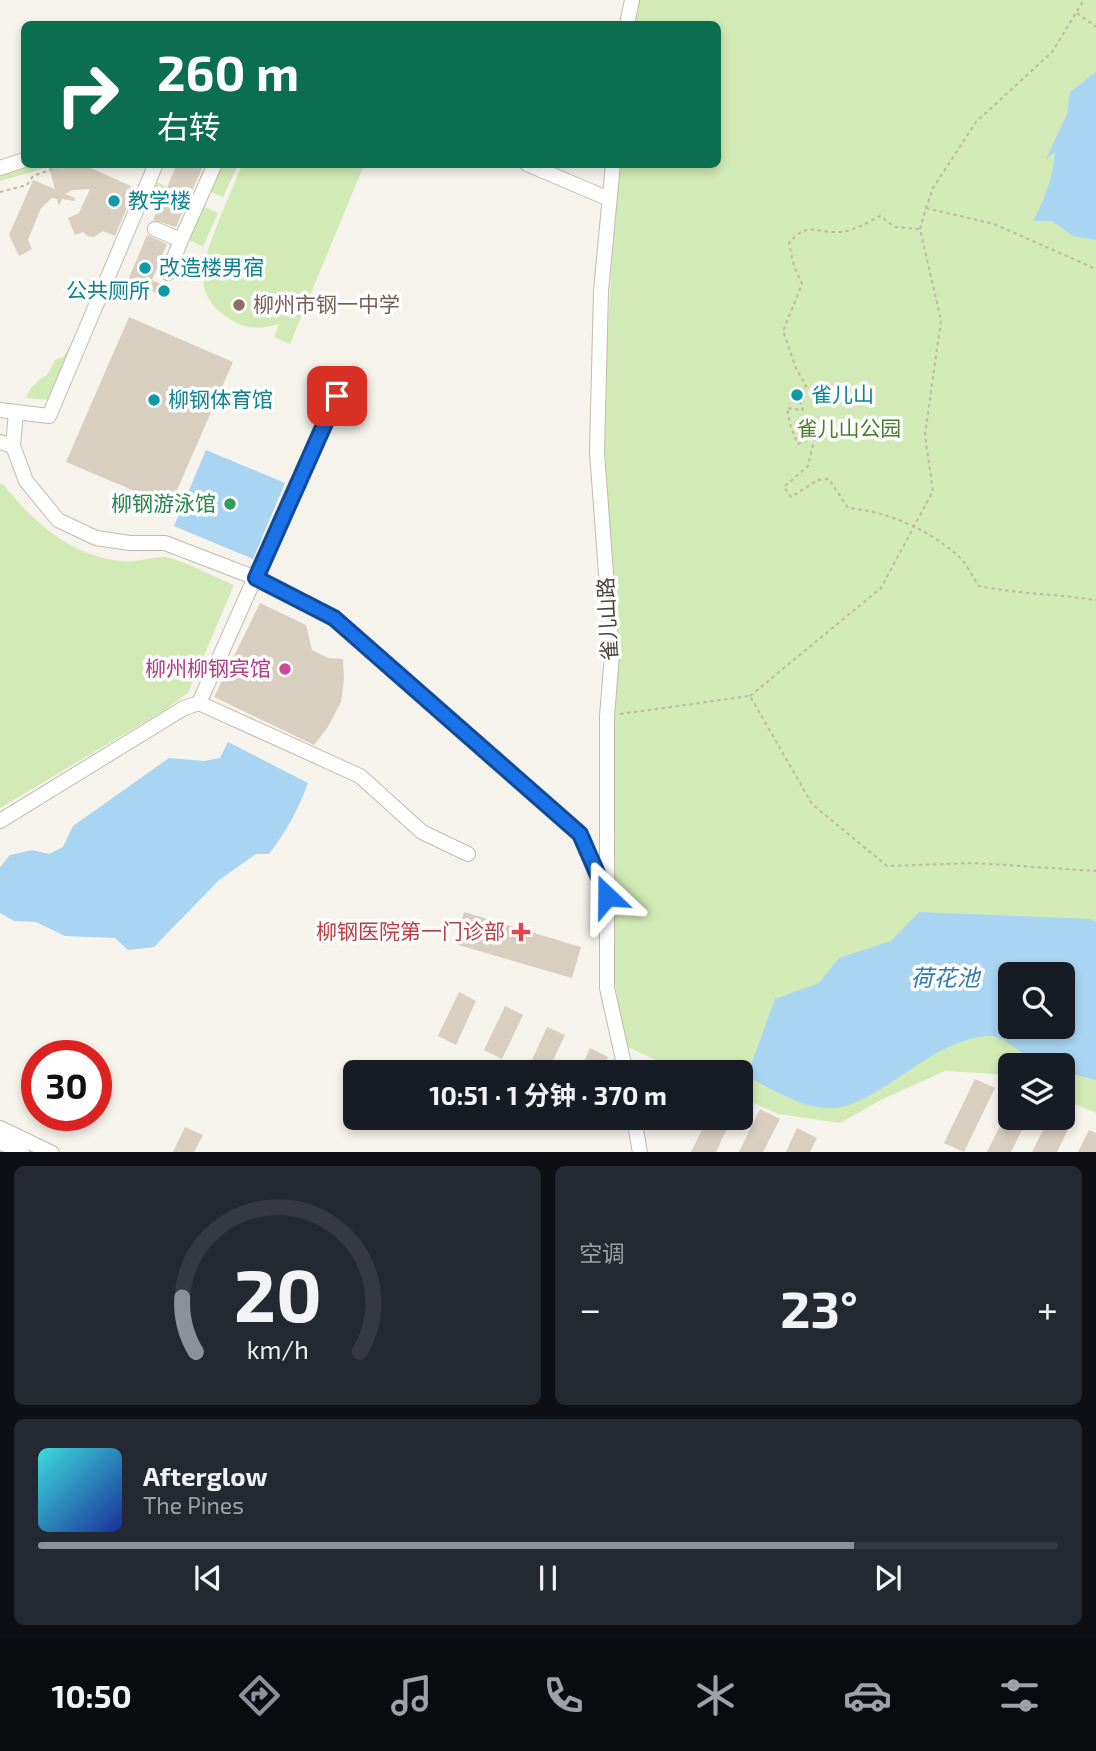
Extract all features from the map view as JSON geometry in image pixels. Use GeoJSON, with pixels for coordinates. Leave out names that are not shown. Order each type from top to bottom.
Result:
{"type":"FeatureCollection","features":[{"type":"Feature","properties":{"kind":"street"},"geometry":{"type":"LineString","coordinates":[[628,21],[632,0]]}},
{"type":"Feature","properties":{"kind":"street"},"geometry":{"type":"LineString","coordinates":[[0,168],[21,161]]}},
{"type":"Feature","properties":{"kind":"street"},"geometry":{"type":"LineString","coordinates":[[0,410],[49,416],[154,168]]}},
{"type":"Feature","properties":{"kind":"street"},"geometry":{"type":"LineString","coordinates":[[168,273],[213,168]]}},
{"type":"Feature","properties":{"kind":"street"},"geometry":{"type":"LineString","coordinates":[[537,168],[609,198]]}},
{"type":"Feature","properties":{"kind":"street","name":"雀儿山路"},"geometry":{"type":"LineString","coordinates":[[613,168],[601,291],[597,452],[612,655],[607,716],[607,988],[623,1060]]}},
{"type":"Feature","properties":{"kind":"street"},"geometry":{"type":"LineString","coordinates":[[155,229],[181,240]]}},
{"type":"Feature","properties":{"kind":"street"},"geometry":{"type":"LineString","coordinates":[[199,703],[337,396]]}},
{"type":"Feature","properties":{"kind":"street"},"geometry":{"type":"LineString","coordinates":[[16,412],[6,444],[26,481],[58,520],[96,538],[130,543],[165,543],[256,578],[334,618],[580,834],[607,896]]}},
{"type":"Feature","properties":{"kind":"street"},"geometry":{"type":"LineString","coordinates":[[0,821],[184,708],[199,703],[360,776],[422,832],[468,854]]}},
{"type":"Feature","properties":{"kind":"street"},"geometry":{"type":"LineString","coordinates":[[0,1128],[50,1152]]}},
{"type":"Feature","properties":{"kind":"street"},"geometry":{"type":"LineString","coordinates":[[636,1130],[639,1152]]}},
{"type":"Feature","properties":{"kind":"street"},"geometry":{"type":"LineString","coordinates":[[0,1142],[20,1152]]}},
{"type":"Feature","properties":{"kind":"path"},"geometry":{"type":"LineString","coordinates":[[607,716],[750,696],[881,587],[933,491],[925,435],[941,320],[920,229],[926,208],[933,188],[976,122],[1052,52],[1084,0]]}},
{"type":"Feature","properties":{"kind":"path"},"geometry":{"type":"LineString","coordinates":[[1076,12],[1096,27]]}},
{"type":"Feature","properties":{"kind":"path"},"geometry":{"type":"LineString","coordinates":[[0,192],[27,184],[33,176],[55,168]]}},
{"type":"Feature","properties":{"kind":"path"},"geometry":{"type":"LineString","coordinates":[[926,208],[994,224],[1096,269]]}},
{"type":"Feature","properties":{"kind":"path"},"geometry":{"type":"LineString","coordinates":[[920,229],[895,227],[880,216],[841,232],[810,229],[799,231],[789,243],[794,266],[802,284],[783,331],[796,368],[806,386],[797,395],[803,410],[787,408],[798,444],[815,436],[808,466],[784,487],[791,497],[818,480],[829,479],[848,508],[869,509],[914,526],[958,555],[979,586],[1013,593],[1096,600]]}},
{"type":"Feature","properties":{"kind":"path"},"geometry":{"type":"LineString","coordinates":[[750,696],[812,804],[887,866],[975,863],[1096,871]]}},
{"type":"Feature","properties":{"kind":"green space","name":"雀儿山公园"},"geometry":{"type":"Polygon","coordinates":[[[639,0],[1096,0],[1096,1113],[1075,1104],[1075,1053],[998,1053],[998,1074],[945,1071],[881,1100],[840,1123],[778,1114],[753,1103],[753,1060],[657,1060],[625,1046],[615,984],[601,452],[615,206],[621,168],[721,168],[721,21],[635,21],[639,0]]]}},
{"type":"Feature","properties":{"kind":"green space"},"geometry":{"type":"Polygon","coordinates":[[[25,168],[46,168],[0,181],[0,175],[25,168]]]}},
{"type":"Feature","properties":{"kind":"green space"},"geometry":{"type":"Polygon","coordinates":[[[218,168],[237,168],[223,197],[207,190],[218,168]]]}},
{"type":"Feature","properties":{"kind":"green space"},"geometry":{"type":"Polygon","coordinates":[[[241,168],[363,168],[290,344],[274,337],[279,324],[252,327],[240,324],[215,308],[207,297],[203,272],[219,220],[241,168]]]}},
{"type":"Feature","properties":{"kind":"green space"},"geometry":{"type":"Polygon","coordinates":[[[157,182],[167,187],[158,209],[147,205],[157,182]]]}},
{"type":"Feature","properties":{"kind":"green space"},"geometry":{"type":"Polygon","coordinates":[[[202,206],[218,213],[203,247],[187,239],[202,206]]]}},
{"type":"Feature","properties":{"kind":"green space"},"geometry":{"type":"Polygon","coordinates":[[[74,346],[51,400],[26,398],[34,385],[47,375],[55,360],[63,357],[70,347],[74,346]]]}},
{"type":"Feature","properties":{"kind":"green space"},"geometry":{"type":"Polygon","coordinates":[[[0,484],[3,484],[40,524],[54,535],[86,552],[103,558],[126,561],[171,558],[234,585],[188,693],[165,710],[0,808],[0,484]]]}},
{"type":"Feature","properties":{"kind":"water"},"geometry":{"type":"Polygon","coordinates":[[[1096,72],[1096,240],[1073,236],[1052,221],[1033,221],[1050,179],[1055,152],[1046,159],[1067,114],[1070,92],[1096,72]]]}},
{"type":"Feature","properties":{"kind":"water","name":"柳钢游泳馆"},"geometry":{"type":"Polygon","coordinates":[[[206,450],[285,483],[253,559],[174,526],[206,450]]]}},
{"type":"Feature","properties":{"kind":"water"},"geometry":{"type":"Polygon","coordinates":[[[228,742],[308,783],[291,820],[269,854],[256,854],[219,880],[154,947],[128,950],[115,938],[65,936],[36,922],[14,921],[0,913],[0,867],[10,855],[32,850],[49,854],[63,847],[73,826],[169,758],[204,761],[220,758],[228,742]]]}},
{"type":"Feature","properties":{"kind":"water","name":"荷花池"},"geometry":{"type":"Polygon","coordinates":[[[919,912],[1090,919],[1096,922],[1096,1080],[1075,1074],[1075,1053],[1022,1053],[1001,1039],[1075,1039],[1075,962],[998,962],[998,1038],[985,1036],[963,1041],[853,1103],[830,1108],[805,1104],[753,1079],[753,1060],[775,999],[819,983],[839,958],[891,941],[919,912]]]}},
{"type":"Feature","properties":{"kind":"building","name":"教学楼"},"geometry":{"type":"Polygon","coordinates":[[[49,168],[91,168],[135,188],[115,236],[103,231],[94,237],[83,232],[75,235],[68,218],[79,213],[90,189],[72,190],[65,194],[75,198],[74,201],[62,199],[59,206],[57,199],[52,198],[41,208],[28,240],[32,249],[19,256],[9,235],[33,180],[55,189],[49,168]]]}},
{"type":"Feature","properties":{"kind":"building"},"geometry":{"type":"Polygon","coordinates":[[[175,168],[202,168],[176,227],[153,220],[175,168]]]}},
{"type":"Feature","properties":{"kind":"building","name":"改造楼男宿"},"geometry":{"type":"Polygon","coordinates":[[[147,235],[167,244],[152,280],[169,288],[165,297],[128,280],[147,235]]]}},
{"type":"Feature","properties":{"kind":"building","name":"柳钢体育馆"},"geometry":{"type":"Polygon","coordinates":[[[129,317],[233,362],[170,506],[66,462],[129,317]]]}},
{"type":"Feature","properties":{"kind":"building","name":"柳州柳钢宾馆"},"geometry":{"type":"Polygon","coordinates":[[[260,603],[306,625],[312,650],[328,658],[343,659],[341,702],[328,727],[314,745],[214,697],[260,603]]]}},
{"type":"Feature","properties":{"kind":"building"},"geometry":{"type":"Polygon","coordinates":[[[464,912],[581,947],[572,978],[455,944],[464,912]]]}},
{"type":"Feature","properties":{"kind":"building"},"geometry":{"type":"Polygon","coordinates":[[[459,992],[476,1001],[456,1045],[438,1036],[459,992]]]}},
{"type":"Feature","properties":{"kind":"building"},"geometry":{"type":"Polygon","coordinates":[[[505,1006],[523,1015],[502,1059],[484,1050],[505,1006]]]}},
{"type":"Feature","properties":{"kind":"building"},"geometry":{"type":"Polygon","coordinates":[[[547,1027],[565,1035],[553,1060],[532,1060],[547,1027]]]}},
{"type":"Feature","properties":{"kind":"building"},"geometry":{"type":"Polygon","coordinates":[[[590,1048],[608,1057],[607,1060],[585,1060],[590,1048]]]}},
{"type":"Feature","properties":{"kind":"building"},"geometry":{"type":"Polygon","coordinates":[[[975,1079],[995,1088],[964,1152],[944,1143],[975,1079]]]}},
{"type":"Feature","properties":{"kind":"building"},"geometry":{"type":"Polygon","coordinates":[[[760,1109],[780,1119],[763,1152],[739,1152],[750,1130],[753,1130],[753,1123],[760,1109]]]}},
{"type":"Feature","properties":{"kind":"building"},"geometry":{"type":"Polygon","coordinates":[[[185,1127],[203,1135],[194,1152],[173,1152],[185,1127]]]}},
{"type":"Feature","properties":{"kind":"building"},"geometry":{"type":"Polygon","coordinates":[[[797,1128],[817,1138],[810,1152],[786,1152],[797,1128]]]}},
{"type":"Feature","properties":{"kind":"building"},"geometry":{"type":"Polygon","coordinates":[[[702,1130],[726,1130],[716,1152],[691,1152],[702,1130]]]}},
{"type":"Feature","properties":{"kind":"building"},"geometry":{"type":"Polygon","coordinates":[[[998,1130],[1022,1130],[1011,1152],[987,1152],[998,1130]]]}},
{"type":"Feature","properties":{"kind":"building"},"geometry":{"type":"Polygon","coordinates":[[[1043,1130],[1068,1130],[1057,1152],[1032,1152],[1043,1130]]]}},
{"type":"Feature","properties":{"kind":"building"},"geometry":{"type":"Polygon","coordinates":[[[1089,1130],[1096,1133],[1096,1152],[1078,1152],[1089,1130]]]}},
{"type":"Feature","properties":{"kind":"place","name":"教学楼"},"geometry":{"type":"Point","coordinates":[114,201]}},
{"type":"Feature","properties":{"kind":"place","name":"改造楼男宿"},"geometry":{"type":"Point","coordinates":[145,268]}},
{"type":"Feature","properties":{"kind":"place","name":"公共厕所"},"geometry":{"type":"Point","coordinates":[164,291]}},
{"type":"Feature","properties":{"kind":"place","name":"柳州市钢一中学"},"geometry":{"type":"Point","coordinates":[239,305]}},
{"type":"Feature","properties":{"kind":"place","name":"雀儿山"},"geometry":{"type":"Point","coordinates":[797,395]}},
{"type":"Feature","properties":{"kind":"place","name":"柳钢体育馆"},"geometry":{"type":"Point","coordinates":[154,400]}},
{"type":"Feature","properties":{"kind":"place","name":"柳钢游泳馆"},"geometry":{"type":"Point","coordinates":[230,504]}},
{"type":"Feature","properties":{"kind":"place","name":"柳州柳钢宾馆"},"geometry":{"type":"Point","coordinates":[285,669]}},
{"type":"Feature","properties":{"kind":"place","name":"柳钢医院第一门诊部"},"geometry":{"type":"Point","coordinates":[521,932]}},
{"type":"Feature","properties":{"kind":"route"},"geometry":{"type":"LineString","coordinates":[[337,396],[256,578],[334,618],[580,834],[607,896]]}}]}
